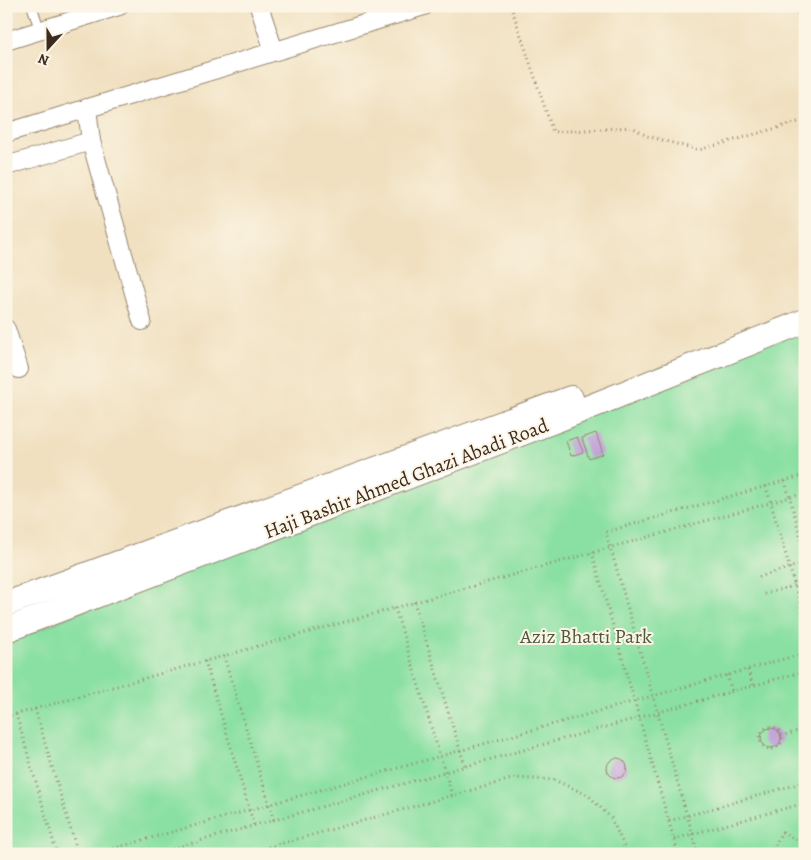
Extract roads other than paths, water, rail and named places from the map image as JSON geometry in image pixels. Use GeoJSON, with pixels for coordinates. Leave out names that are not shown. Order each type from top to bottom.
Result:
{"type":"FeatureCollection","features":[{"type":"Feature","properties":{"kind":"street"},"geometry":{"type":"LineString","coordinates":[[6,41],[119,6]]}},
{"type":"Feature","properties":{"kind":"street"},"geometry":{"type":"LineString","coordinates":[[259,6],[274,51]]}},
{"type":"Feature","properties":{"kind":"street"},"geometry":{"type":"LineString","coordinates":[[6,133],[424,6]]}},
{"type":"Feature","properties":{"kind":"street"},"geometry":{"type":"LineString","coordinates":[[87,108],[90,142],[142,321]]}},
{"type":"Feature","properties":{"kind":"street"},"geometry":{"type":"LineString","coordinates":[[6,166],[90,142]]}},
{"type":"Feature","properties":{"kind":"street","name":"Haji Bashir Ahmed Ghazi Abadi Road"},"geometry":{"type":"LineString","coordinates":[[6,604],[550,405],[805,306]]}},
{"type":"Feature","properties":{"kind":"street","name":"Haji Bashir Ahmed Ghazi Abadi Road"},"geometry":{"type":"LineString","coordinates":[[6,630],[562,418],[805,321]]}},
{"type":"Feature","properties":{"kind":"street"},"geometry":{"type":"LineString","coordinates":[[6,329],[19,369]]}},
{"type":"Feature","properties":{"kind":"lane"},"geometry":{"type":"LineString","coordinates":[[32,6],[40,31]]}},
{"type":"Feature","properties":{"kind":"lane"},"geometry":{"type":"LineString","coordinates":[[799,6],[805,19]]}},
{"type":"Feature","properties":{"kind":"park label","name":"Aziz Bhatti Park"},"geometry":{"type":"Point","coordinates":[586,636]}}]}
